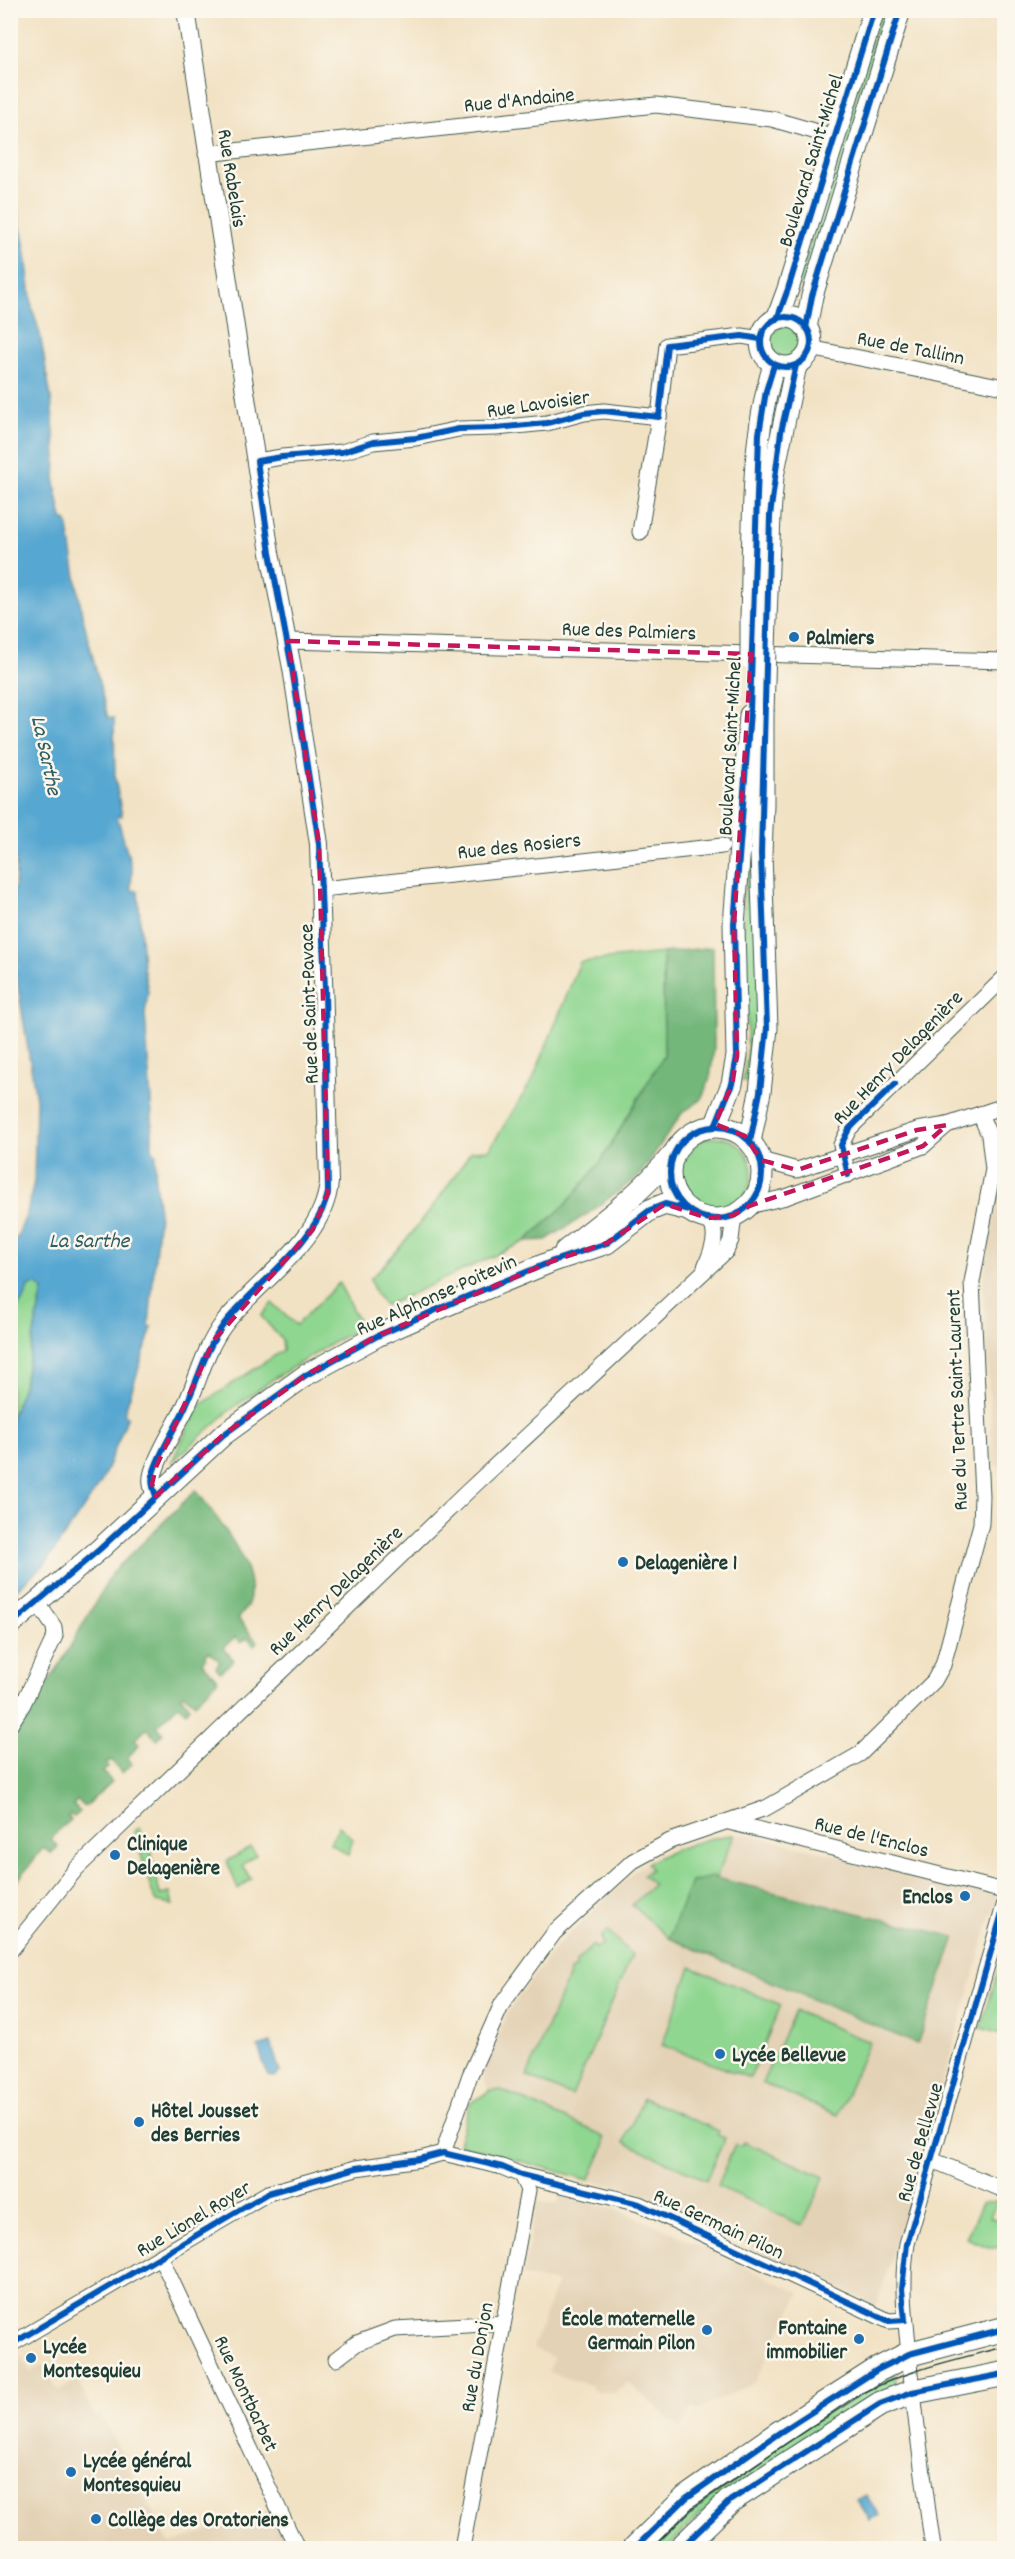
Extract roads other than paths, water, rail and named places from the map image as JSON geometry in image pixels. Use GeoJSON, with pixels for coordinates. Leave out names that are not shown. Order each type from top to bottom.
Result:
{"type":"FeatureCollection","features":[{"type":"Feature","properties":{"kind":"main road","name":"Boulevard Saint-Michel"},"geometry":{"type":"LineString","coordinates":[[777,319],[874,10]]}},
{"type":"Feature","properties":{"kind":"main road","name":"Boulevard Saint-Michel"},"geometry":{"type":"LineString","coordinates":[[808,338],[812,296],[900,10]]}},
{"type":"Feature","properties":{"kind":"main road"},"geometry":{"type":"LineString","coordinates":[[793,318],[808,338],[803,360],[788,368],[774,365],[764,356],[760,339],[764,330],[777,319],[793,318]]}},
{"type":"Feature","properties":{"kind":"main road","name":"Boulevard Saint-Michel"},"geometry":{"type":"LineString","coordinates":[[715,1126],[732,1083],[737,1056],[734,925],[756,711],[759,618],[759,434],[766,391],[774,365]]}},
{"type":"Feature","properties":{"kind":"main road","name":"Boulevard Saint-Michel"},"geometry":{"type":"LineString","coordinates":[[759,618],[773,476],[796,365]]}},
{"type":"Feature","properties":{"kind":"main road","name":"Boulevard Saint-Michel"},"geometry":{"type":"LineString","coordinates":[[750,1142],[760,1092],[766,1028],[760,854],[763,804],[756,711]]}},
{"type":"Feature","properties":{"kind":"main road"},"geometry":{"type":"LineString","coordinates":[[715,1126],[735,1131],[750,1142],[761,1160],[763,1172],[760,1188],[741,1211],[721,1218],[698,1214],[676,1195],[671,1182],[671,1166],[675,1152],[691,1134],[715,1126]]}},
{"type":"Feature","properties":{"kind":"main road","name":"Rue Alphonse Poitevin"},"geometry":{"type":"LineString","coordinates":[[553,1261],[631,1198],[655,1176],[675,1152]]}},
{"type":"Feature","properties":{"kind":"main road","name":"Rue Alphonse Poitevin"},"geometry":{"type":"LineString","coordinates":[[10,1626],[100,1549],[223,1435],[306,1375],[377,1336],[553,1261],[607,1243],[651,1210],[665,1204],[698,1214]]}},
{"type":"Feature","properties":{"kind":"main road"},"geometry":{"type":"LineString","coordinates":[[635,2548],[686,2498],[779,2433],[877,2370],[909,2354],[1005,2329]]}},
{"type":"Feature","properties":{"kind":"main road"},"geometry":{"type":"LineString","coordinates":[[681,2548],[731,2500],[880,2404],[912,2392],[1005,2374]]}},
{"type":"Feature","properties":{"kind":"street","name":"Rue Rabelais"},"geometry":{"type":"LineString","coordinates":[[186,10],[206,154],[238,351]]}},
{"type":"Feature","properties":{"kind":"street","name":"Rue d'Andaine"},"geometry":{"type":"LineString","coordinates":[[206,154],[656,105],[772,119],[834,138]]}},
{"type":"Feature","properties":{"kind":"street"},"geometry":{"type":"LineString","coordinates":[[640,532],[667,345],[742,336],[760,339]]}},
{"type":"Feature","properties":{"kind":"street","name":"Rue de Tallinn"},"geometry":{"type":"LineString","coordinates":[[808,338],[1005,387]]}},
{"type":"Feature","properties":{"kind":"street","name":"Rue de Saint-Pavace"},"geometry":{"type":"LineString","coordinates":[[156,1496],[152,1484],[156,1467],[188,1403],[206,1356],[223,1326],[313,1229],[325,1207],[329,1182],[319,844],[288,641],[270,554],[238,351]]}},
{"type":"Feature","properties":{"kind":"street","name":"Rue Lavoisier"},"geometry":{"type":"LineString","coordinates":[[257,461],[342,452],[374,442],[416,438],[459,429],[547,423],[584,413],[604,411],[658,417]]}},
{"type":"Feature","properties":{"kind":"street","name":"Rue des Palmiers"},"geometry":{"type":"LineString","coordinates":[[288,641],[1005,661]]}},
{"type":"Feature","properties":{"kind":"street","name":"Rue des Rosiers"},"geometry":{"type":"LineString","coordinates":[[322,889],[722,846]]}},
{"type":"Feature","properties":{"kind":"street","name":"Rue Henry Delagenière"},"geometry":{"type":"LineString","coordinates":[[848,1174],[841,1144],[849,1129],[1005,978]]}},
{"type":"Feature","properties":{"kind":"street"},"geometry":{"type":"LineString","coordinates":[[761,1160],[796,1170],[917,1130],[947,1125],[1005,1106]]}},
{"type":"Feature","properties":{"kind":"street","name":"Rue du Tertre Saint-Laurent"},"geometry":{"type":"LineString","coordinates":[[443,2153],[470,2075],[502,2004],[554,1933],[633,1861],[670,1841],[766,1808],[860,1754],[934,1681],[943,1665],[981,1524],[982,1496],[972,1282],[993,1169],[989,1135],[980,1114]]}},
{"type":"Feature","properties":{"kind":"street"},"geometry":{"type":"LineString","coordinates":[[741,1211],[786,1197],[923,1146],[947,1125]]}},
{"type":"Feature","properties":{"kind":"street","name":"Rue Henry Delagenière"},"geometry":{"type":"LineString","coordinates":[[10,1951],[76,1869],[461,1498],[726,1251],[741,1211]]}},
{"type":"Feature","properties":{"kind":"street","name":"Rue Henry Delagenière"},"geometry":{"type":"LineString","coordinates":[[698,1214],[714,1226],[714,1244],[703,1272]]}},
{"type":"Feature","properties":{"kind":"street"},"geometry":{"type":"LineString","coordinates":[[10,1725],[23,1704],[55,1636],[54,1627],[37,1602]]}},
{"type":"Feature","properties":{"kind":"street","name":"Rue de l'Enclos"},"geometry":{"type":"LineString","coordinates":[[729,1822],[1005,1891]]}},
{"type":"Feature","properties":{"kind":"street","name":"Rue de Bellevue"},"geometry":{"type":"LineString","coordinates":[[933,2548],[912,2392],[902,2289],[905,2256],[1005,1906]]}},
{"type":"Feature","properties":{"kind":"street","name":"Rue Germain Pilon"},"geometry":{"type":"LineString","coordinates":[[443,2153],[639,2204],[889,2321],[906,2320]]}},
{"type":"Feature","properties":{"kind":"street","name":"Rue Lionel Royer"},"geometry":{"type":"LineString","coordinates":[[10,2345],[268,2193],[356,2168],[420,2159],[443,2153]]}},
{"type":"Feature","properties":{"kind":"street"},"geometry":{"type":"LineString","coordinates":[[932,2160],[1005,2190]]}},
{"type":"Feature","properties":{"kind":"street","name":"Rue du Donjon"},"geometry":{"type":"LineString","coordinates":[[462,2548],[528,2190],[521,2175]]}},
{"type":"Feature","properties":{"kind":"street","name":"Rue Montbarbet"},"geometry":{"type":"LineString","coordinates":[[159,2256],[297,2548]]}},
{"type":"Feature","properties":{"kind":"street"},"geometry":{"type":"LineString","coordinates":[[336,2358],[357,2343],[395,2329],[503,2324]]}},
{"type":"Feature","properties":{"kind":"water","name":"La Sarthe"},"geometry":{"type":"Polygon","coordinates":[[[11,188],[26,254],[32,307],[40,334],[51,398],[56,456],[55,483],[62,519],[67,521],[82,614],[108,718],[114,718],[115,778],[122,816],[117,816],[132,869],[131,890],[138,891],[143,966],[148,991],[145,1014],[152,1149],[156,1155],[155,1179],[159,1213],[149,1325],[152,1327],[124,1414],[128,1416],[102,1481],[45,1564],[11,1594],[11,1419],[24,1383],[43,1290],[36,1284],[28,1287],[25,1298],[11,1316],[11,1252],[27,1213],[34,1182],[36,1099],[14,962],[19,961],[10,925],[16,923],[12,889],[15,888],[16,858],[11,858],[10,855],[11,188]]]}},
{"type":"Feature","properties":{"kind":"water"},"geometry":{"type":"Polygon","coordinates":[[[271,2043],[280,2072],[275,2077],[268,2076],[258,2047],[271,2043]]]}},
{"type":"Feature","properties":{"kind":"water"},"geometry":{"type":"Polygon","coordinates":[[[866,2495],[879,2515],[870,2521],[857,2500],[866,2495]]]}},
{"type":"Feature","properties":{"kind":"tram line"},"geometry":{"type":"LineString","coordinates":[[652,2548],[694,2506],[852,2399],[907,2374],[1004,2347]]}},
{"type":"Feature","properties":{"kind":"place","name":"Palmiers"},"geometry":{"type":"Point","coordinates":[794,637]}},
{"type":"Feature","properties":{"kind":"place","name":"Delagenière 1"},"geometry":{"type":"Point","coordinates":[623,1562]}},
{"type":"Feature","properties":{"kind":"place","name":"Clinique Delagenière"},"geometry":{"type":"Point","coordinates":[115,1855]}},
{"type":"Feature","properties":{"kind":"place","name":"Enclos"},"geometry":{"type":"Point","coordinates":[965,1896]}},
{"type":"Feature","properties":{"kind":"place","name":"Lycée Bellevue"},"geometry":{"type":"Point","coordinates":[720,2054]}},
{"type":"Feature","properties":{"kind":"place","name":"Hôtel Jousset des Berries"},"geometry":{"type":"Point","coordinates":[139,2122]}},
{"type":"Feature","properties":{"kind":"place","name":"École maternelle Germain Pilon"},"geometry":{"type":"Point","coordinates":[707,2330]}},
{"type":"Feature","properties":{"kind":"place","name":"Fontaine immobilier"},"geometry":{"type":"Point","coordinates":[859,2339]}},
{"type":"Feature","properties":{"kind":"place","name":"Lycée Montesquieu"},"geometry":{"type":"Point","coordinates":[31,2358]}},
{"type":"Feature","properties":{"kind":"place","name":"Lycée général Montesquieu"},"geometry":{"type":"Point","coordinates":[71,2472]}},
{"type":"Feature","properties":{"kind":"place","name":"Collège des Oratoriens"},"geometry":{"type":"Point","coordinates":[96,2519]}}]}
